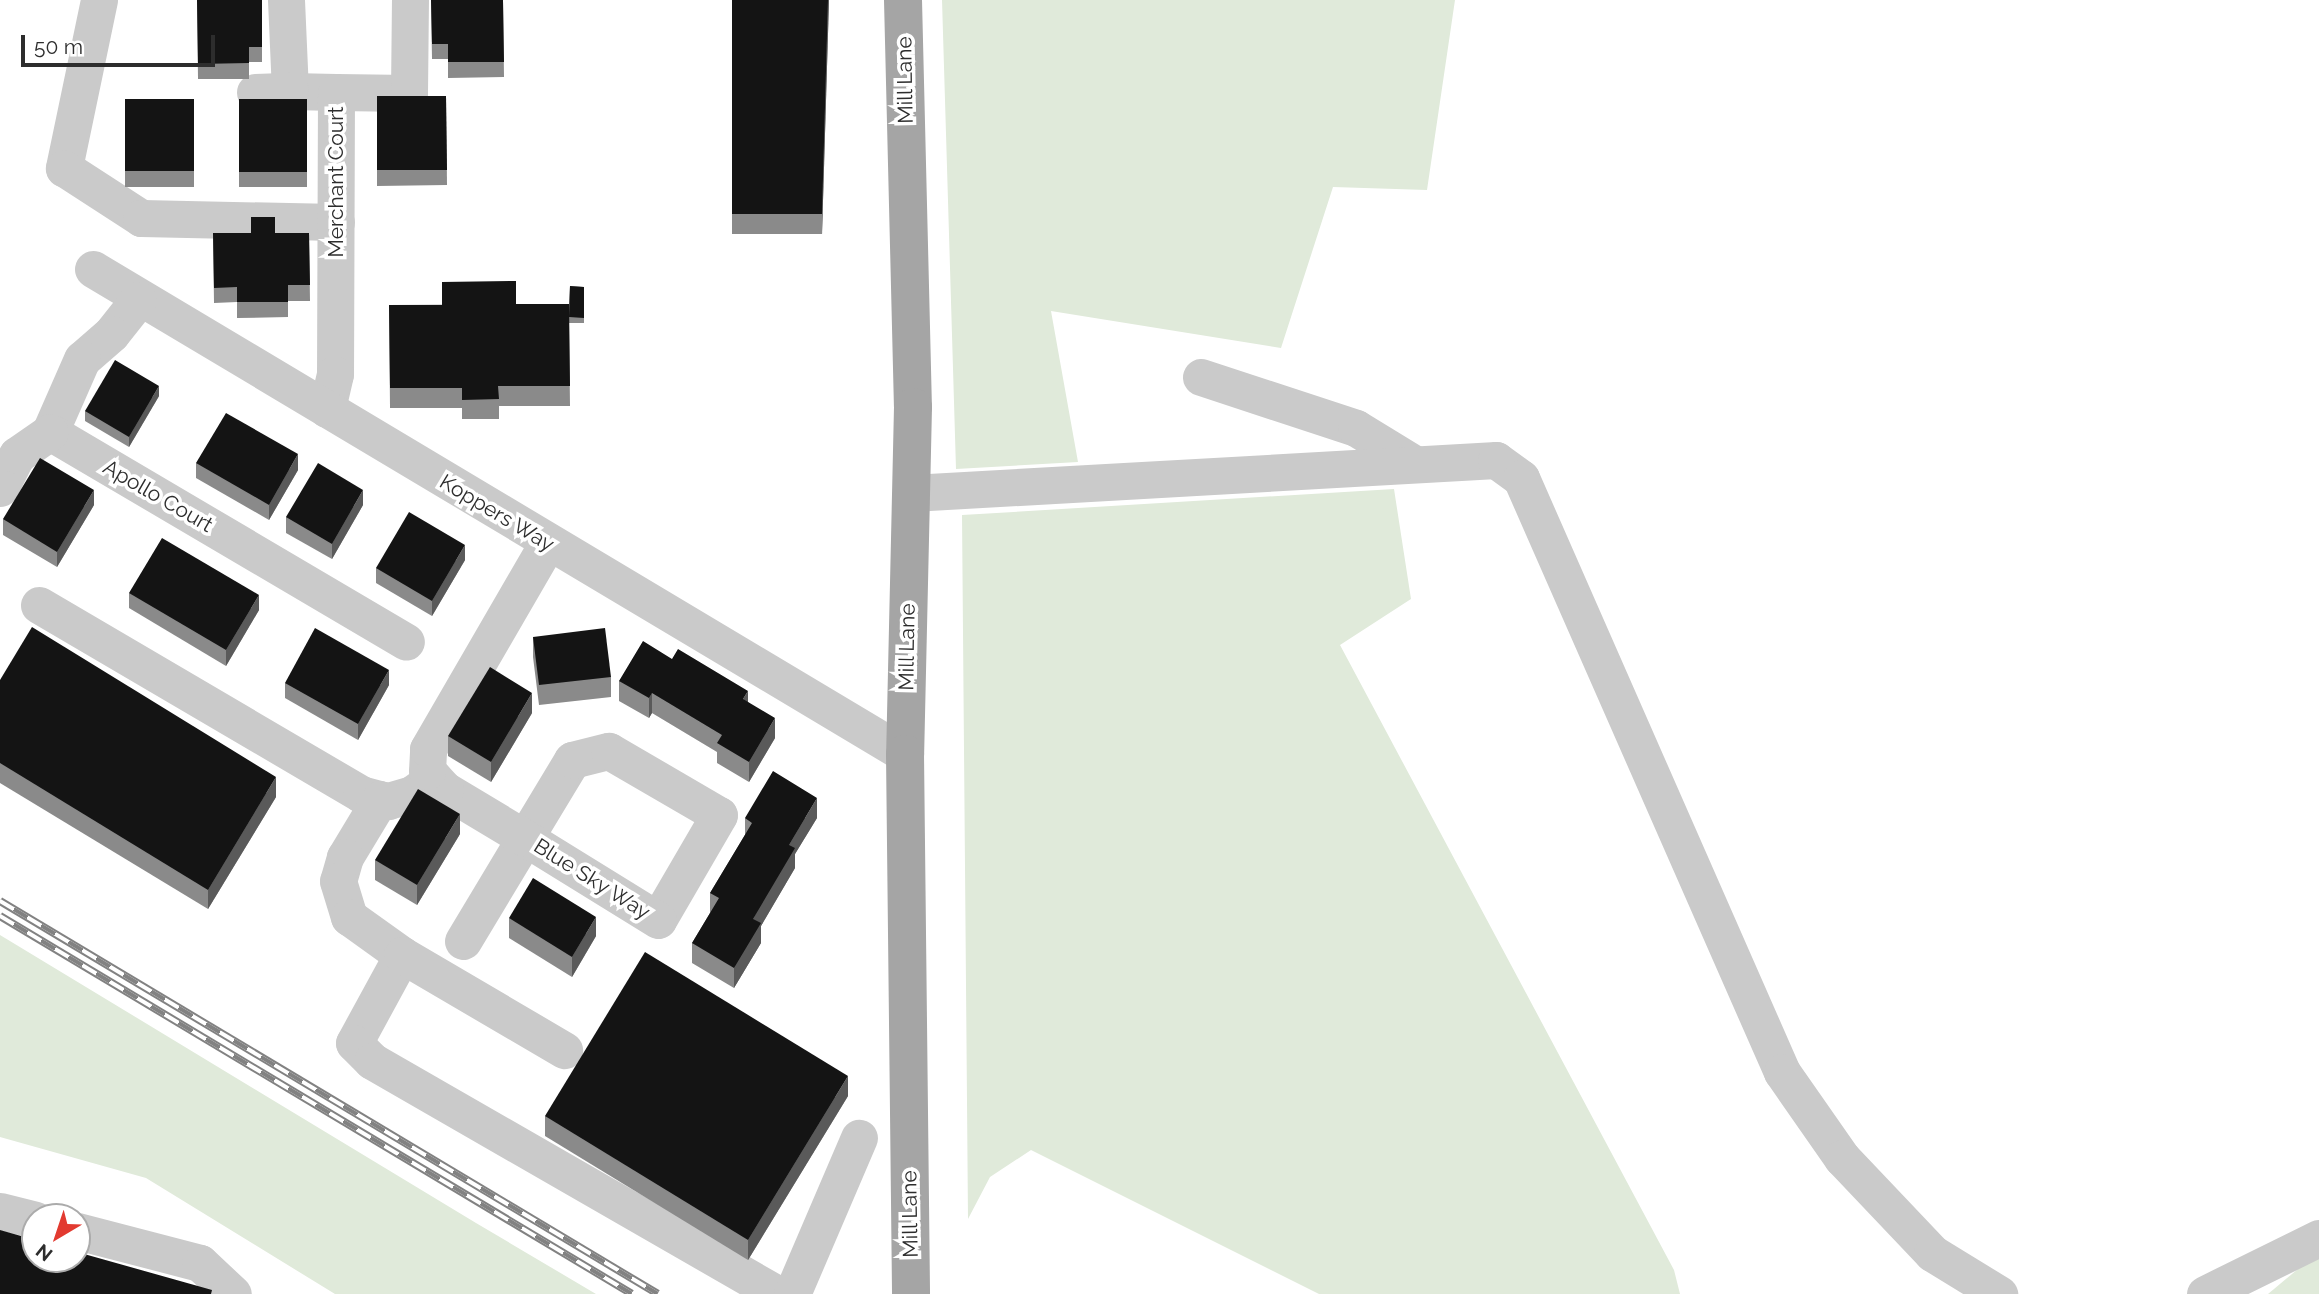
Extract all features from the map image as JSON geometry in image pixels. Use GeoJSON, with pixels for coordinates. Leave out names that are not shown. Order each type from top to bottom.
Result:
{"type":"FeatureCollection","features":[{"type":"Feature","properties":{"kind":"main road","name":"Mill Lane"},"geometry":{"type":"LineString","coordinates":[[903,0],[913,394],[905,754],[911,1294]]}},
{"type":"Feature","properties":{"kind":"street"},"geometry":{"type":"LineString","coordinates":[[99,0],[64,168],[141,218],[336,222]]}},
{"type":"Feature","properties":{"kind":"street","name":"Merchant Court"},"geometry":{"type":"LineString","coordinates":[[286,0],[272,91],[336,92],[335,374],[327,409]]}},
{"type":"Feature","properties":{"kind":"street"},"geometry":{"type":"LineString","coordinates":[[336,92],[409,93],[410,0]]}},
{"type":"Feature","properties":{"kind":"street","name":"Koppers Way"},"geometry":{"type":"LineString","coordinates":[[93,269],[138,300],[327,409],[547,544],[905,754]]}},
{"type":"Feature","properties":{"kind":"street"},"geometry":{"type":"LineString","coordinates":[[0,488],[17,455],[50,432],[82,359],[111,334],[138,300]]}},
{"type":"Feature","properties":{"kind":"street"},"geometry":{"type":"LineString","coordinates":[[1201,377],[1356,428],[1415,464]]}},
{"type":"Feature","properties":{"kind":"street","name":"Apollo Court"},"geometry":{"type":"LineString","coordinates":[[50,432],[406,642]]}},
{"type":"Feature","properties":{"kind":"street"},"geometry":{"type":"LineString","coordinates":[[911,493],[1496,460],[1521,478],[1782,1072],[1842,1158],[1932,1253],[1999,1294]]}},
{"type":"Feature","properties":{"kind":"street"},"geometry":{"type":"LineString","coordinates":[[39,605],[360,794],[380,799],[412,793],[434,778],[427,771],[428,749],[547,544]]}},
{"type":"Feature","properties":{"kind":"street","name":"Blue Sky Way"},"geometry":{"type":"LineString","coordinates":[[434,778],[525,838],[658,920],[719,815],[609,751],[592,752],[572,760],[525,838]]}},
{"type":"Feature","properties":{"kind":"street"},"geometry":{"type":"LineString","coordinates":[[380,799],[345,857],[338,881],[349,917],[402,955],[564,1050]]}},
{"type":"Feature","properties":{"kind":"street"},"geometry":{"type":"LineString","coordinates":[[463,941],[525,838]]}},
{"type":"Feature","properties":{"kind":"street"},"geometry":{"type":"LineString","coordinates":[[402,955],[354,1043],[372,1061],[777,1294]]}},
{"type":"Feature","properties":{"kind":"street"},"geometry":{"type":"LineString","coordinates":[[792,1294],[859,1138]]}},
{"type":"Feature","properties":{"kind":"street"},"geometry":{"type":"LineString","coordinates":[[0,1211],[21,1216]]}},
{"type":"Feature","properties":{"kind":"street"},"geometry":{"type":"LineString","coordinates":[[91,1235],[200,1263],[233,1294]]}},
{"type":"Feature","properties":{"kind":"street"},"geometry":{"type":"LineString","coordinates":[[2205,1294],[2319,1238]]}},
{"type":"Feature","properties":{"kind":"green space"},"geometry":{"type":"Polygon","coordinates":[[[942,0],[1455,0],[1427,190],[1333,187],[1281,348],[1051,311],[1078,462],[956,469],[942,0]]]}},
{"type":"Feature","properties":{"kind":"green space"},"geometry":{"type":"Polygon","coordinates":[[[1394,489],[1411,599],[1340,645],[1674,1270],[1680,1294],[1319,1294],[1031,1150],[990,1177],[968,1219],[962,515],[1394,489]]]}},
{"type":"Feature","properties":{"kind":"green space"},"geometry":{"type":"Polygon","coordinates":[[[0,935],[596,1294],[335,1294],[146,1178],[0,1137],[0,935]]]}},
{"type":"Feature","properties":{"kind":"green space"},"geometry":{"type":"Polygon","coordinates":[[[2319,1256],[2319,1294],[2268,1294],[2310,1259],[2319,1256]]]}},
{"type":"Feature","properties":{"kind":"building"},"geometry":{"type":"Polygon","coordinates":[[[197,0],[262,0],[262,47],[249,47],[249,63],[198,64],[197,0]]]}},
{"type":"Feature","properties":{"kind":"building"},"geometry":{"type":"Polygon","coordinates":[[[431,0],[503,0],[504,62],[448,62],[448,44],[432,44],[431,0]]]}},
{"type":"Feature","properties":{"kind":"building"},"geometry":{"type":"Polygon","coordinates":[[[732,0],[828,0],[822,214],[732,214],[732,0]]]}},
{"type":"Feature","properties":{"kind":"building"},"geometry":{"type":"Polygon","coordinates":[[[377,96],[446,96],[447,170],[377,170],[377,96]]]}},
{"type":"Feature","properties":{"kind":"building"},"geometry":{"type":"Polygon","coordinates":[[[125,99],[194,99],[194,171],[125,171],[125,99]]]}},
{"type":"Feature","properties":{"kind":"building"},"geometry":{"type":"Polygon","coordinates":[[[239,99],[307,99],[307,172],[239,172],[239,99]]]}},
{"type":"Feature","properties":{"kind":"building"},"geometry":{"type":"Polygon","coordinates":[[[251,217],[275,217],[275,233],[309,233],[310,285],[288,285],[288,302],[237,302],[237,287],[214,288],[213,233],[251,233],[251,217]]]}},
{"type":"Feature","properties":{"kind":"building"},"geometry":{"type":"Polygon","coordinates":[[[516,281],[516,304],[569,304],[570,386],[498,386],[499,399],[462,400],[462,388],[390,388],[389,305],[442,305],[442,282],[516,281]]]}},
{"type":"Feature","properties":{"kind":"building"},"geometry":{"type":"Polygon","coordinates":[[[570,286],[584,287],[584,318],[569,317],[570,286]]]}},
{"type":"Feature","properties":{"kind":"building"},"geometry":{"type":"Polygon","coordinates":[[[115,360],[159,386],[129,437],[85,411],[115,360]]]}},
{"type":"Feature","properties":{"kind":"building"},"geometry":{"type":"Polygon","coordinates":[[[226,413],[298,454],[269,505],[196,463],[226,413]]]}},
{"type":"Feature","properties":{"kind":"building"},"geometry":{"type":"Polygon","coordinates":[[[40,458],[94,490],[57,552],[3,519],[40,458]]]}},
{"type":"Feature","properties":{"kind":"building"},"geometry":{"type":"Polygon","coordinates":[[[318,463],[363,490],[332,544],[286,517],[318,463]]]}},
{"type":"Feature","properties":{"kind":"building"},"geometry":{"type":"Polygon","coordinates":[[[409,512],[465,545],[432,601],[376,568],[409,512]]]}},
{"type":"Feature","properties":{"kind":"building"},"geometry":{"type":"Polygon","coordinates":[[[162,538],[259,595],[226,650],[129,593],[162,538]]]}},
{"type":"Feature","properties":{"kind":"building"},"geometry":{"type":"Polygon","coordinates":[[[32,627],[276,777],[208,890],[0,763],[0,680],[32,627]]]}},
{"type":"Feature","properties":{"kind":"building"},"geometry":{"type":"Polygon","coordinates":[[[315,628],[389,670],[358,724],[285,683],[315,628]]]}},
{"type":"Feature","properties":{"kind":"building"},"geometry":{"type":"Polygon","coordinates":[[[605,628],[611,677],[539,685],[533,637],[605,628]]]}},
{"type":"Feature","properties":{"kind":"building"},"geometry":{"type":"Polygon","coordinates":[[[643,641],[672,659],[678,649],[748,691],[743,699],[775,718],[749,762],[717,743],[722,735],[652,693],[649,698],[619,681],[643,641]]]}},
{"type":"Feature","properties":{"kind":"building"},"geometry":{"type":"Polygon","coordinates":[[[490,667],[532,693],[491,762],[448,736],[490,667]]]}},
{"type":"Feature","properties":{"kind":"building"},"geometry":{"type":"Polygon","coordinates":[[[773,771],[817,798],[789,845],[795,848],[753,919],[761,923],[734,968],[692,943],[719,898],[710,893],[752,823],[745,818],[773,771]]]}},
{"type":"Feature","properties":{"kind":"building"},"geometry":{"type":"Polygon","coordinates":[[[418,789],[460,814],[417,885],[375,860],[418,789]]]}},
{"type":"Feature","properties":{"kind":"building"},"geometry":{"type":"Polygon","coordinates":[[[533,878],[596,917],[572,957],[509,918],[533,878]]]}},
{"type":"Feature","properties":{"kind":"building"},"geometry":{"type":"Polygon","coordinates":[[[645,952],[848,1076],[748,1240],[545,1116],[645,952]]]}},
{"type":"Feature","properties":{"kind":"building"},"geometry":{"type":"Polygon","coordinates":[[[0,1230],[21,1236],[21,1273],[91,1273],[91,1256],[212,1290],[211,1294],[0,1294],[0,1230]]]}},
{"type":"Feature","properties":{"kind":"railway"},"geometry":{"type":"LineString","coordinates":[[0,901],[658,1294]]}},
{"type":"Feature","properties":{"kind":"railway"},"geometry":{"type":"LineString","coordinates":[[0,916],[632,1294]]}}]}
